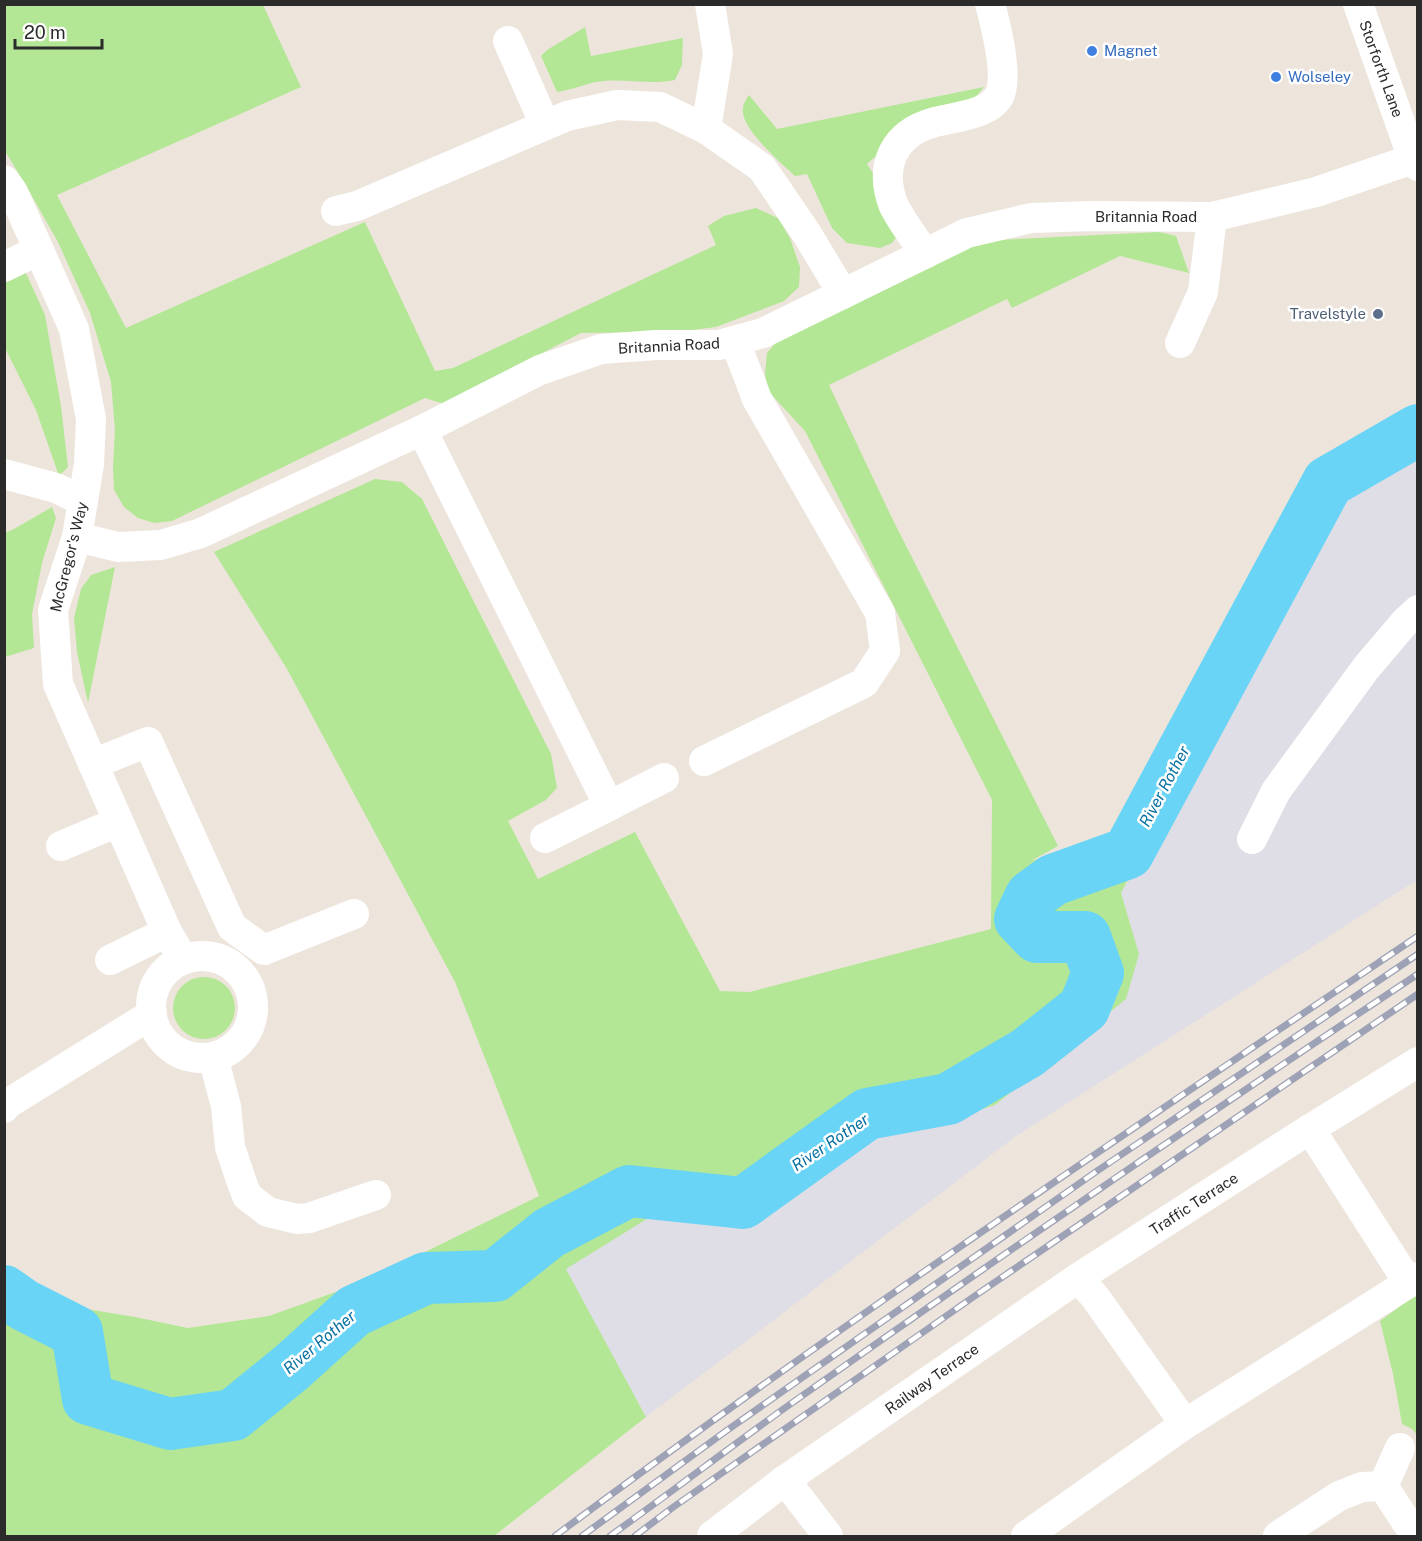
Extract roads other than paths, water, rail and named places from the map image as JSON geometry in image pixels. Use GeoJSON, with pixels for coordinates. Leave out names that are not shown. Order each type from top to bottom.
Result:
{"type":"FeatureCollection","features":[{"type":"Feature","properties":{"kind":"street"},"geometry":{"type":"LineString","coordinates":[[706,129],[718,54],[710,4]]}},
{"type":"Feature","properties":{"kind":"street"},"geometry":{"type":"LineString","coordinates":[[925,254],[894,205],[888,174],[890,157],[907,137],[919,128],[989,107],[1000,94],[1003,66],[990,4]]}},
{"type":"Feature","properties":{"kind":"street","name":"Storforth Lane"},"geometry":{"type":"LineString","coordinates":[[1358,4],[1415,163]]}},
{"type":"Feature","properties":{"kind":"street"},"geometry":{"type":"LineString","coordinates":[[508,41],[545,125]]}},
{"type":"Feature","properties":{"kind":"street"},"geometry":{"type":"LineString","coordinates":[[336,211],[357,206],[567,116],[617,105],[660,107],[706,129],[762,168],[807,234],[843,294]]}},
{"type":"Feature","properties":{"kind":"street","name":"Britannia Road"},"geometry":{"type":"LineString","coordinates":[[77,537],[118,547],[161,545],[201,533],[422,429],[540,370],[601,350],[656,345],[719,345],[763,333],[968,233],[1031,218],[1212,217],[1316,192],[1415,163]]}},
{"type":"Feature","properties":{"kind":"street","name":"McGregor's Way"},"geometry":{"type":"LineString","coordinates":[[4,180],[13,192],[74,329],[91,419],[89,464],[77,537],[53,610],[58,684],[167,932],[183,959]]}},
{"type":"Feature","properties":{"kind":"street"},"geometry":{"type":"LineString","coordinates":[[1180,343],[1203,292],[1212,217]]}},
{"type":"Feature","properties":{"kind":"street"},"geometry":{"type":"LineString","coordinates":[[4,267],[39,250]]}},
{"type":"Feature","properties":{"kind":"street"},"geometry":{"type":"LineString","coordinates":[[705,761],[864,683],[885,651],[880,614],[757,399],[735,341]]}},
{"type":"Feature","properties":{"kind":"street"},"geometry":{"type":"LineString","coordinates":[[422,429],[609,806]]}},
{"type":"Feature","properties":{"kind":"street"},"geometry":{"type":"LineString","coordinates":[[4,474],[57,488],[83,501]]}},
{"type":"Feature","properties":{"kind":"street"},"geometry":{"type":"LineString","coordinates":[[1252,838],[1276,791],[1359,677],[1397,631],[1418,610]]}},
{"type":"Feature","properties":{"kind":"street"},"geometry":{"type":"LineString","coordinates":[[93,764],[148,742],[232,927],[264,950],[354,914]]}},
{"type":"Feature","properties":{"kind":"street"},"geometry":{"type":"LineString","coordinates":[[545,838],[664,778]]}},
{"type":"Feature","properties":{"kind":"street"},"geometry":{"type":"LineString","coordinates":[[61,846],[118,822]]}},
{"type":"Feature","properties":{"kind":"street"},"geometry":{"type":"LineString","coordinates":[[110,960],[167,932]]}},
{"type":"Feature","properties":{"kind":"street"},"geometry":{"type":"LineString","coordinates":[[199,956],[216,958],[238,971],[244,977],[251,992],[254,1009],[250,1025],[242,1040],[235,1046],[213,1057],[196,1058],[180,1053],[166,1044],[157,1030],[152,1014],[152,997],[158,981],[169,968],[183,959],[199,956]]}},
{"type":"Feature","properties":{"kind":"street"},"geometry":{"type":"LineString","coordinates":[[4,1108],[152,1014]]}},
{"type":"Feature","properties":{"kind":"street"},"geometry":{"type":"LineString","coordinates":[[213,1057],[226,1106],[230,1148],[247,1196],[268,1212],[297,1219],[309,1218],[376,1195]]}},
{"type":"Feature","properties":{"kind":"street","name":"Traffic Terrace"},"geometry":{"type":"LineString","coordinates":[[1078,1278],[1418,1062]]}},
{"type":"Feature","properties":{"kind":"street"},"geometry":{"type":"LineString","coordinates":[[1026,1536],[1185,1424],[1413,1280],[1310,1130]]}},
{"type":"Feature","properties":{"kind":"street"},"geometry":{"type":"LineString","coordinates":[[1078,1278],[1095,1297],[1185,1424]]}},
{"type":"Feature","properties":{"kind":"street","name":"Railway Terrace"},"geometry":{"type":"LineString","coordinates":[[712,1536],[785,1480],[1078,1278]]}},
{"type":"Feature","properties":{"kind":"street"},"geometry":{"type":"LineString","coordinates":[[1383,1486],[1400,1448]]}},
{"type":"Feature","properties":{"kind":"street"},"geometry":{"type":"LineString","coordinates":[[785,1480],[828,1536]]}},
{"type":"Feature","properties":{"kind":"street"},"geometry":{"type":"LineString","coordinates":[[1383,1486],[1407,1523]]}},
{"type":"Feature","properties":{"kind":"street"},"geometry":{"type":"LineString","coordinates":[[1278,1536],[1339,1496],[1362,1487],[1383,1486]]}},
{"type":"Feature","properties":{"kind":"waterway","name":"River Rother"},"geometry":{"type":"LineString","coordinates":[[4,1291],[24,1305],[77,1332],[88,1399],[170,1424],[233,1415],[292,1367],[354,1311],[426,1278],[495,1276],[549,1233],[629,1191],[743,1203],[867,1114],[948,1099],[1027,1053],[1084,1008],[1098,973],[1085,937],[1037,937],[1020,919],[1031,896],[1053,880],[1128,853],[1328,482],[1418,430]]}},
{"type":"Feature","properties":{"kind":"railway"},"geometry":{"type":"LineString","coordinates":[[555,1536],[875,1306],[1418,936]]}},
{"type":"Feature","properties":{"kind":"railway"},"geometry":{"type":"LineString","coordinates":[[582,1536],[726,1431],[1097,1171],[1418,954]]}},
{"type":"Feature","properties":{"kind":"railway"},"geometry":{"type":"LineString","coordinates":[[610,1536],[789,1405],[945,1295],[1418,974]]}},
{"type":"Feature","properties":{"kind":"railway"},"geometry":{"type":"LineString","coordinates":[[635,1536],[979,1293],[1418,994]]}},
{"type":"Feature","properties":{"kind":"place","name":"Magnet"},"geometry":{"type":"Point","coordinates":[1092,51]}},
{"type":"Feature","properties":{"kind":"place","name":"Wolseley"},"geometry":{"type":"Point","coordinates":[1276,77]}},
{"type":"Feature","properties":{"kind":"place","name":"Travelstyle"},"geometry":{"type":"Point","coordinates":[1378,314]}}]}
